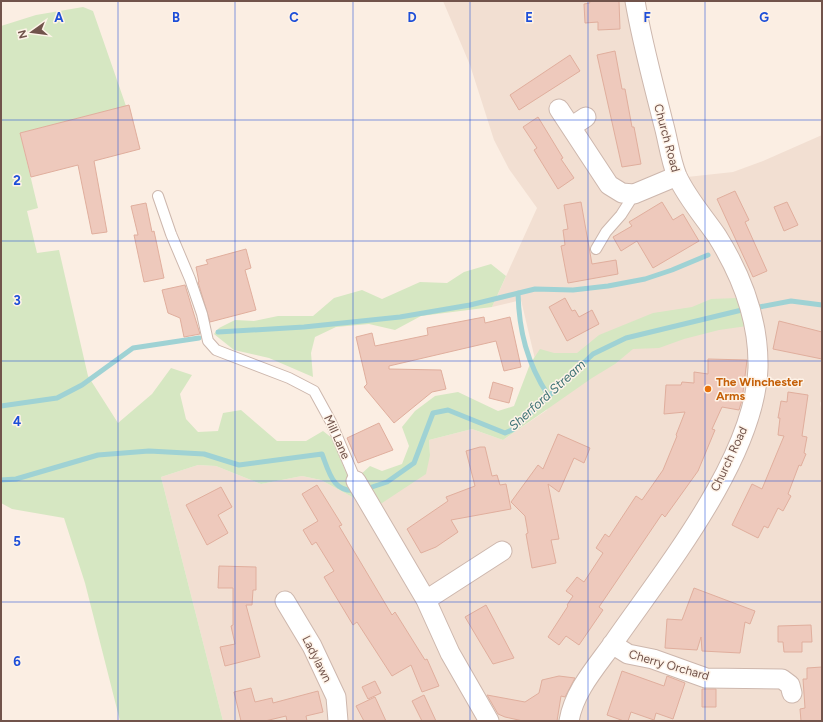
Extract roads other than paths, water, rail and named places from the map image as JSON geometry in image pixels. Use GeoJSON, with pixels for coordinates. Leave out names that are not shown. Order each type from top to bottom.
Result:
{"type":"FeatureCollection","features":[{"type":"Feature","properties":{"kind":"street","name":"Church Road"},"geometry":{"type":"LineString","coordinates":[[569,721],[571,710],[578,694],[669,564],[698,520],[722,478],[742,436],[754,395],[758,368],[753,321],[739,278],[717,237],[691,200],[677,176],[641,36],[635,1]]}},
{"type":"Feature","properties":{"kind":"street"},"geometry":{"type":"LineString","coordinates":[[559,109],[578,122],[609,186],[622,194],[635,193],[677,176]]}},
{"type":"Feature","properties":{"kind":"street","name":"Mill Lane"},"geometry":{"type":"LineString","coordinates":[[356,481],[426,600],[450,653],[489,721]]}},
{"type":"Feature","properties":{"kind":"street"},"geometry":{"type":"LineString","coordinates":[[426,600],[502,551]]}},
{"type":"Feature","properties":{"kind":"street","name":"Ladylawn"},"geometry":{"type":"LineString","coordinates":[[285,601],[312,646],[336,697],[338,721]]}},
{"type":"Feature","properties":{"kind":"street","name":"Cherry Orchard"},"geometry":{"type":"LineString","coordinates":[[612,644],[628,654],[653,658],[706,678],[782,679],[790,685],[792,693]]}},
{"type":"Feature","properties":{"kind":"lane"},"geometry":{"type":"LineString","coordinates":[[596,249],[606,232],[621,215],[635,193]]}},
{"type":"Feature","properties":{"kind":"lane","name":"Mill Lane"},"geometry":{"type":"LineString","coordinates":[[158,196],[192,286],[208,341],[216,350],[257,368],[289,378],[314,391],[331,422],[356,481]]}},
{"type":"Feature","properties":{"kind":"waterway"},"geometry":{"type":"LineString","coordinates":[[218,332],[304,327],[400,317],[470,305],[535,289],[573,290],[608,286],[645,279],[672,270],[708,255]]}},
{"type":"Feature","properties":{"kind":"waterway"},"geometry":{"type":"LineString","coordinates":[[518,293],[522,334],[535,371],[548,395]]}},
{"type":"Feature","properties":{"kind":"waterway","name":"Sherford Stream"},"geometry":{"type":"LineString","coordinates":[[754,308],[791,301],[822,305]]}},
{"type":"Feature","properties":{"kind":"waterway","name":"Sherford Stream"},"geometry":{"type":"LineString","coordinates":[[366,489],[387,482],[414,463],[433,413],[448,410],[505,433],[514,429],[593,354],[626,338],[746,309]]}},
{"type":"Feature","properties":{"kind":"waterway"},"geometry":{"type":"LineString","coordinates":[[1,406],[57,398],[82,385],[133,348],[199,338]]}},
{"type":"Feature","properties":{"kind":"waterway","name":"Sherford Stream"},"geometry":{"type":"LineString","coordinates":[[1,480],[16,479],[98,455],[149,451],[204,454],[239,465],[322,454],[330,474],[337,485],[343,489],[358,490]]}},
{"type":"Feature","properties":{"kind":"place","name":"The Winchester Arms"},"geometry":{"type":"Point","coordinates":[708,389]}}]}
